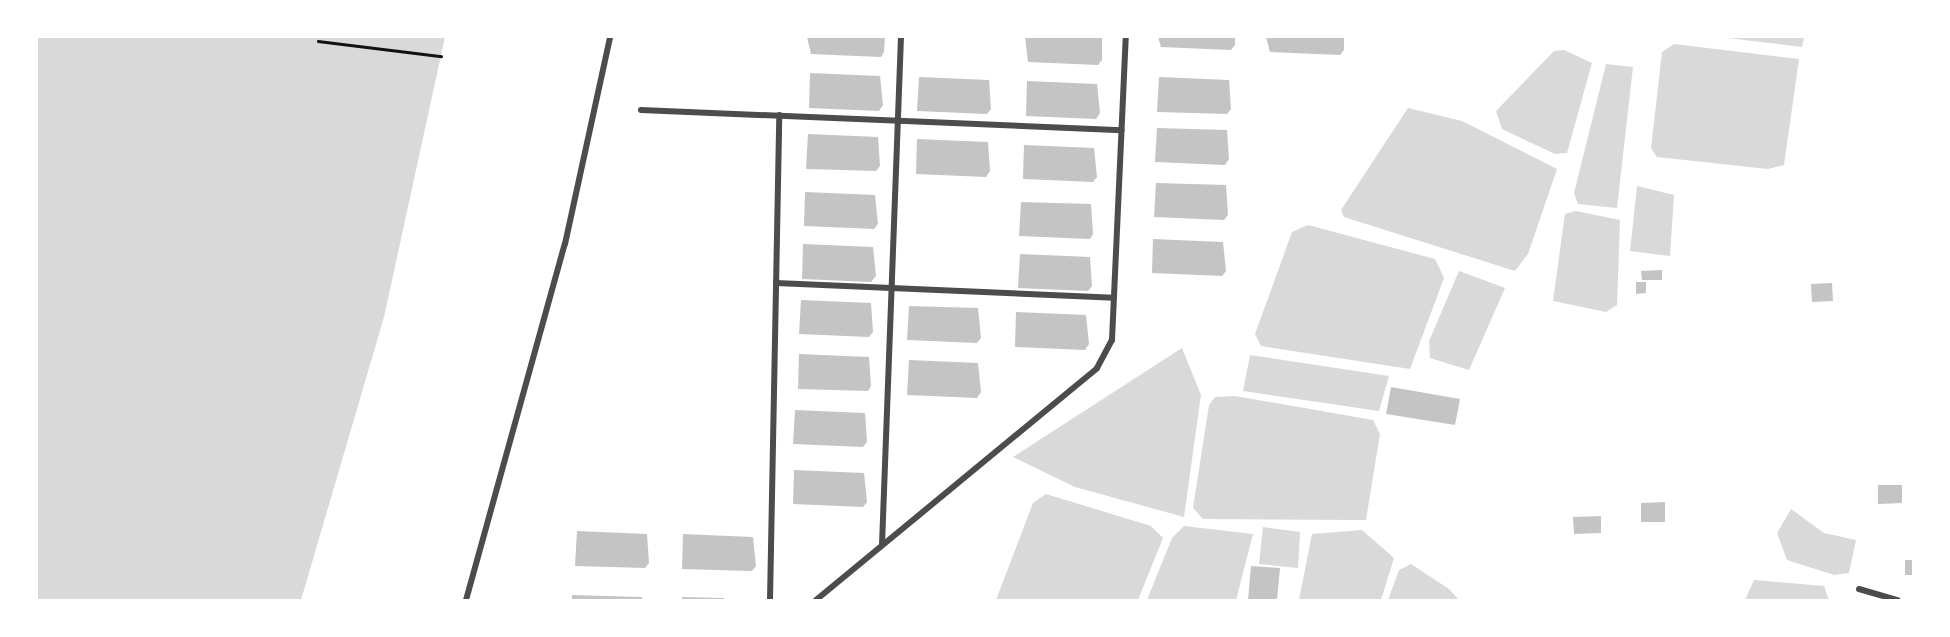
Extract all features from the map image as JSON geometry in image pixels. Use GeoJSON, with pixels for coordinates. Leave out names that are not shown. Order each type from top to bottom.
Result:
{"type":"FeatureCollection","features":[{"type":"Feature","properties":{"kind":"street"},"geometry":{"type":"LineString","coordinates":[[466,600],[565,244],[610,37]]}},
{"type":"Feature","properties":{"kind":"street"},"geometry":{"type":"LineString","coordinates":[[882,546],[901,37]]}},
{"type":"Feature","properties":{"kind":"street"},"geometry":{"type":"LineString","coordinates":[[816,600],[1097,368],[1112,340],[1126,37]]}},
{"type":"Feature","properties":{"kind":"street"},"geometry":{"type":"LineString","coordinates":[[640,110],[1122,130]]}},
{"type":"Feature","properties":{"kind":"street"},"geometry":{"type":"LineString","coordinates":[[770,600],[779,115]]}},
{"type":"Feature","properties":{"kind":"street"},"geometry":{"type":"LineString","coordinates":[[776,284],[1114,298]]}},
{"type":"Feature","properties":{"kind":"street"},"geometry":{"type":"LineString","coordinates":[[1859,589],[1897,600]]}},
{"type":"Feature","properties":{"kind":"path"},"geometry":{"type":"LineString","coordinates":[[318,41],[441,56]]}},
{"type":"Feature","properties":{"kind":"shaded area"},"geometry":{"type":"Polygon","coordinates":[[[37,37],[445,37],[384,317],[301,600],[37,600],[37,37]]]}},
{"type":"Feature","properties":{"kind":"shaded area"},"geometry":{"type":"Polygon","coordinates":[[[1719,37],[1804,37],[1802,47],[1719,37]]]}},
{"type":"Feature","properties":{"kind":"shaded area"},"geometry":{"type":"Polygon","coordinates":[[[1674,44],[1799,59],[1784,165],[1768,169],[1657,157],[1651,148],[1662,52],[1674,44]]]}},
{"type":"Feature","properties":{"kind":"shaded area"},"geometry":{"type":"Polygon","coordinates":[[[1564,50],[1592,63],[1567,153],[1555,154],[1502,129],[1496,111],[1554,51],[1564,50]]]}},
{"type":"Feature","properties":{"kind":"shaded area"},"geometry":{"type":"Polygon","coordinates":[[[1606,64],[1633,67],[1617,208],[1578,204],[1574,193],[1606,64]]]}},
{"type":"Feature","properties":{"kind":"shaded area"},"geometry":{"type":"Polygon","coordinates":[[[1408,108],[1462,121],[1557,169],[1528,254],[1515,271],[1344,217],[1341,210],[1408,108]]]}},
{"type":"Feature","properties":{"kind":"shaded area"},"geometry":{"type":"Polygon","coordinates":[[[1637,186],[1674,195],[1670,256],[1630,251],[1637,186]]]}},
{"type":"Feature","properties":{"kind":"shaded area"},"geometry":{"type":"Polygon","coordinates":[[[1576,211],[1620,220],[1617,305],[1606,312],[1553,301],[1565,214],[1576,211]]]}},
{"type":"Feature","properties":{"kind":"shaded area"},"geometry":{"type":"Polygon","coordinates":[[[1308,225],[1435,259],[1444,278],[1410,369],[1261,346],[1255,334],[1292,232],[1308,225]]]}},
{"type":"Feature","properties":{"kind":"shaded area"},"geometry":{"type":"Polygon","coordinates":[[[1459,271],[1505,288],[1469,370],[1430,358],[1429,341],[1459,271]]]}},
{"type":"Feature","properties":{"kind":"shaded area"},"geometry":{"type":"Polygon","coordinates":[[[1182,348],[1201,395],[1184,517],[1075,487],[1013,457],[1182,348]]]}},
{"type":"Feature","properties":{"kind":"shaded area"},"geometry":{"type":"Polygon","coordinates":[[[1250,355],[1389,376],[1379,411],[1243,391],[1250,355]]]}},
{"type":"Feature","properties":{"kind":"shaded area"},"geometry":{"type":"Polygon","coordinates":[[[1235,396],[1373,420],[1380,434],[1366,520],[1203,519],[1193,508],[1209,405],[1215,397],[1235,396]]]}},
{"type":"Feature","properties":{"kind":"shaded area"},"geometry":{"type":"Polygon","coordinates":[[[1046,494],[1151,526],[1163,538],[1138,600],[996,600],[1033,503],[1046,494]]]}},
{"type":"Feature","properties":{"kind":"shaded area"},"geometry":{"type":"Polygon","coordinates":[[[1791,509],[1824,533],[1856,540],[1849,573],[1834,575],[1787,560],[1777,533],[1791,509]]]}},
{"type":"Feature","properties":{"kind":"shaded area"},"geometry":{"type":"Polygon","coordinates":[[[1184,526],[1253,534],[1236,600],[1147,600],[1172,538],[1184,526]]]}},
{"type":"Feature","properties":{"kind":"shaded area"},"geometry":{"type":"Polygon","coordinates":[[[1263,527],[1300,532],[1298,568],[1259,564],[1263,527]]]}},
{"type":"Feature","properties":{"kind":"shaded area"},"geometry":{"type":"Polygon","coordinates":[[[1362,530],[1394,558],[1381,600],[1299,600],[1312,534],[1362,530]]]}},
{"type":"Feature","properties":{"kind":"shaded area"},"geometry":{"type":"Polygon","coordinates":[[[1411,564],[1449,589],[1459,600],[1388,600],[1399,570],[1411,564]]]}},
{"type":"Feature","properties":{"kind":"shaded area"},"geometry":{"type":"Polygon","coordinates":[[[1754,580],[1824,586],[1829,600],[1745,600],[1754,580]]]}},
{"type":"Feature","properties":{"kind":"building"},"geometry":{"type":"Polygon","coordinates":[[[807,37],[885,37],[884,52],[881,57],[811,54],[807,37]]]}},
{"type":"Feature","properties":{"kind":"building"},"geometry":{"type":"Polygon","coordinates":[[[1025,37],[1102,37],[1102,60],[1098,65],[1028,62],[1025,37]]]}},
{"type":"Feature","properties":{"kind":"building"},"geometry":{"type":"Polygon","coordinates":[[[1158,37],[1235,37],[1235,45],[1231,50],[1161,47],[1158,37]]]}},
{"type":"Feature","properties":{"kind":"building"},"geometry":{"type":"Polygon","coordinates":[[[1266,37],[1344,37],[1344,50],[1340,55],[1270,52],[1266,37]]]}},
{"type":"Feature","properties":{"kind":"building"},"geometry":{"type":"Polygon","coordinates":[[[810,73],[880,76],[883,105],[879,111],[809,108],[810,73]]]}},
{"type":"Feature","properties":{"kind":"building"},"geometry":{"type":"Polygon","coordinates":[[[919,77],[989,80],[991,109],[987,114],[917,111],[919,77]]]}},
{"type":"Feature","properties":{"kind":"building"},"geometry":{"type":"Polygon","coordinates":[[[1159,77],[1229,80],[1231,109],[1227,114],[1157,112],[1159,77]]]}},
{"type":"Feature","properties":{"kind":"building"},"geometry":{"type":"Polygon","coordinates":[[[1027,81],[1097,84],[1100,113],[1096,119],[1026,116],[1027,81]]]}},
{"type":"Feature","properties":{"kind":"building"},"geometry":{"type":"Polygon","coordinates":[[[1157,128],[1227,130],[1229,159],[1225,165],[1155,162],[1157,128]]]}},
{"type":"Feature","properties":{"kind":"building"},"geometry":{"type":"Polygon","coordinates":[[[808,134],[878,137],[880,166],[876,171],[806,169],[808,134]]]}},
{"type":"Feature","properties":{"kind":"building"},"geometry":{"type":"Polygon","coordinates":[[[917,139],[988,142],[990,171],[986,177],[916,174],[917,139]]]}},
{"type":"Feature","properties":{"kind":"building"},"geometry":{"type":"Polygon","coordinates":[[[1024,145],[1094,148],[1097,177],[1093,182],[1023,179],[1024,145]]]}},
{"type":"Feature","properties":{"kind":"building"},"geometry":{"type":"Polygon","coordinates":[[[1156,183],[1226,185],[1228,215],[1224,220],[1154,217],[1156,183]]]}},
{"type":"Feature","properties":{"kind":"building"},"geometry":{"type":"Polygon","coordinates":[[[805,192],[875,195],[878,224],[874,229],[804,226],[805,192]]]}},
{"type":"Feature","properties":{"kind":"building"},"geometry":{"type":"Polygon","coordinates":[[[1021,202],[1091,204],[1093,234],[1090,239],[1019,236],[1021,202]]]}},
{"type":"Feature","properties":{"kind":"building"},"geometry":{"type":"Polygon","coordinates":[[[1153,239],[1223,242],[1226,271],[1222,276],[1152,273],[1153,239]]]}},
{"type":"Feature","properties":{"kind":"building"},"geometry":{"type":"Polygon","coordinates":[[[803,244],[873,247],[876,276],[871,282],[802,279],[803,244]]]}},
{"type":"Feature","properties":{"kind":"building"},"geometry":{"type":"Polygon","coordinates":[[[1020,254],[1090,257],[1092,286],[1088,291],[1018,288],[1020,254]]]}},
{"type":"Feature","properties":{"kind":"building"},"geometry":{"type":"Polygon","coordinates":[[[1662,270],[1662,280],[1642,280],[1641,271],[1662,270]]]}},
{"type":"Feature","properties":{"kind":"building"},"geometry":{"type":"Polygon","coordinates":[[[1636,282],[1646,282],[1646,293],[1636,294],[1636,282]]]}},
{"type":"Feature","properties":{"kind":"building"},"geometry":{"type":"Polygon","coordinates":[[[1832,283],[1833,301],[1812,302],[1811,284],[1832,283]]]}},
{"type":"Feature","properties":{"kind":"building"},"geometry":{"type":"Polygon","coordinates":[[[801,300],[871,303],[873,332],[869,337],[799,334],[801,300]]]}},
{"type":"Feature","properties":{"kind":"building"},"geometry":{"type":"Polygon","coordinates":[[[909,306],[978,308],[981,338],[977,343],[907,340],[909,306]]]}},
{"type":"Feature","properties":{"kind":"building"},"geometry":{"type":"Polygon","coordinates":[[[1016,312],[1086,315],[1089,344],[1085,350],[1015,347],[1016,312]]]}},
{"type":"Feature","properties":{"kind":"building"},"geometry":{"type":"Polygon","coordinates":[[[799,354],[869,357],[871,386],[868,391],[798,389],[799,354]]]}},
{"type":"Feature","properties":{"kind":"building"},"geometry":{"type":"Polygon","coordinates":[[[909,360],[978,363],[981,392],[977,398],[907,395],[909,360]]]}},
{"type":"Feature","properties":{"kind":"building"},"geometry":{"type":"Polygon","coordinates":[[[1391,387],[1460,399],[1455,425],[1386,414],[1391,387]]]}},
{"type":"Feature","properties":{"kind":"building"},"geometry":{"type":"Polygon","coordinates":[[[795,410],[865,413],[867,442],[863,447],[793,444],[795,410]]]}},
{"type":"Feature","properties":{"kind":"building"},"geometry":{"type":"Polygon","coordinates":[[[794,470],[864,473],[867,502],[863,507],[793,504],[794,470]]]}},
{"type":"Feature","properties":{"kind":"building"},"geometry":{"type":"Polygon","coordinates":[[[1878,485],[1902,485],[1902,503],[1878,504],[1878,485]]]}},
{"type":"Feature","properties":{"kind":"building"},"geometry":{"type":"Polygon","coordinates":[[[1665,502],[1665,522],[1641,522],[1641,503],[1665,502]]]}},
{"type":"Feature","properties":{"kind":"building"},"geometry":{"type":"Polygon","coordinates":[[[1601,516],[1601,533],[1574,534],[1573,517],[1601,516]]]}},
{"type":"Feature","properties":{"kind":"building"},"geometry":{"type":"Polygon","coordinates":[[[577,531],[647,534],[649,563],[645,568],[575,566],[577,531]]]}},
{"type":"Feature","properties":{"kind":"building"},"geometry":{"type":"Polygon","coordinates":[[[683,534],[753,537],[756,566],[752,571],[682,569],[683,534]]]}},
{"type":"Feature","properties":{"kind":"building"},"geometry":{"type":"Polygon","coordinates":[[[1905,560],[1913,560],[1913,575],[1905,575],[1905,560]]]}},
{"type":"Feature","properties":{"kind":"building"},"geometry":{"type":"Polygon","coordinates":[[[1251,566],[1280,568],[1277,600],[1248,600],[1251,566]]]}},
{"type":"Feature","properties":{"kind":"building"},"geometry":{"type":"Polygon","coordinates":[[[572,595],[642,597],[642,600],[572,600],[572,595]]]}},
{"type":"Feature","properties":{"kind":"building"},"geometry":{"type":"Polygon","coordinates":[[[682,597],[724,598],[724,600],[682,600],[682,597]]]}}]}
